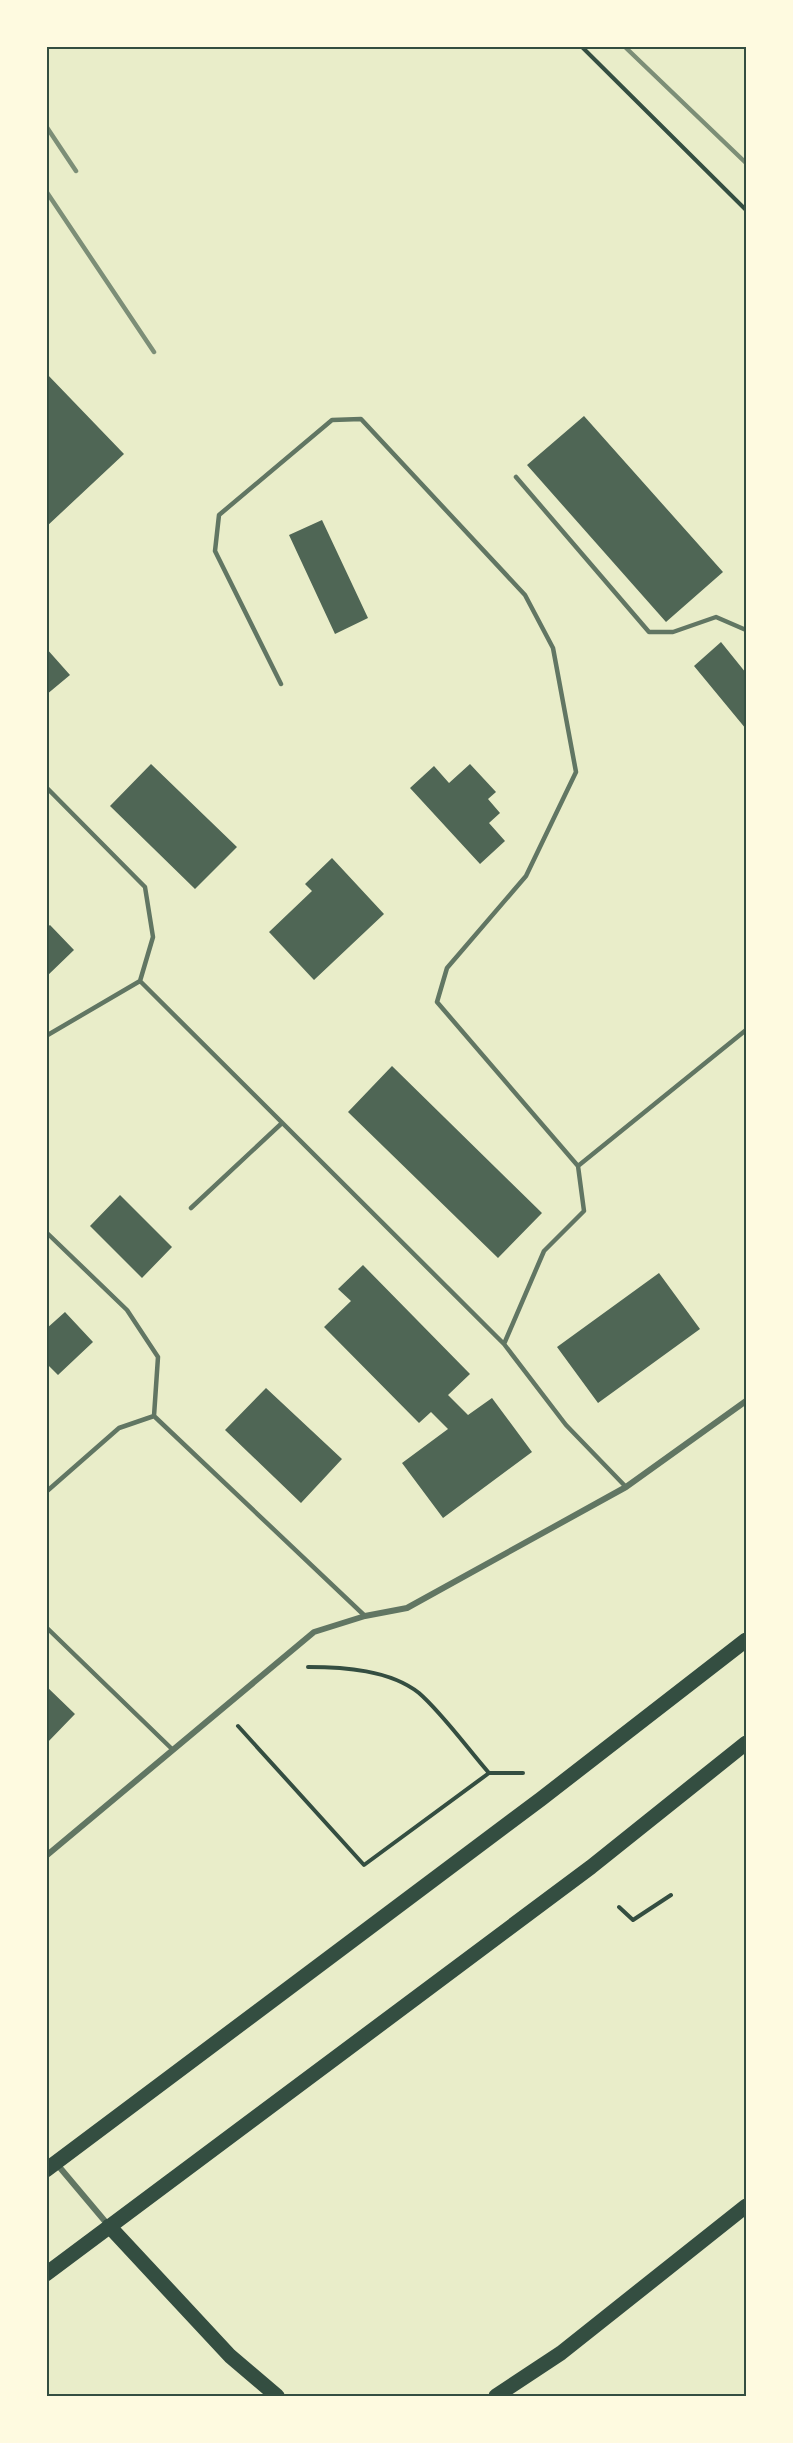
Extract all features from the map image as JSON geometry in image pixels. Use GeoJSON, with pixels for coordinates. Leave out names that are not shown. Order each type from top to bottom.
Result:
{"type":"FeatureCollection","features":[{"type":"Feature","properties":{"kind":"main road"},"geometry":{"type":"LineString","coordinates":[[51,2166],[532,1806],[747,1640]]}},
{"type":"Feature","properties":{"kind":"main road"},"geometry":{"type":"LineString","coordinates":[[46,2274],[591,1867],[747,1743]]}},
{"type":"Feature","properties":{"kind":"main road"},"geometry":{"type":"LineString","coordinates":[[496,2397],[561,2353],[747,2206]]}},
{"type":"Feature","properties":{"kind":"main road"},"geometry":{"type":"LineString","coordinates":[[109,2226],[230,2356],[276,2397]]}},
{"type":"Feature","properties":{"kind":"street"},"geometry":{"type":"LineString","coordinates":[[46,1856],[314,1632],[365,1616],[407,1608],[626,1487],[747,1401]]}},
{"type":"Feature","properties":{"kind":"street"},"geometry":{"type":"LineString","coordinates":[[51,2166],[109,2226]]}},
{"type":"Feature","properties":{"kind":"lane"},"geometry":{"type":"LineString","coordinates":[[281,684],[215,551],[219,515],[332,420],[361,419],[525,595],[553,648],[576,772],[526,876],[447,968],[437,1002],[578,1166],[584,1211],[544,1251],[504,1344]]}},
{"type":"Feature","properties":{"kind":"lane"},"geometry":{"type":"LineString","coordinates":[[516,477],[649,632],[673,632],[716,617],[747,630]]}},
{"type":"Feature","properties":{"kind":"lane"},"geometry":{"type":"LineString","coordinates":[[46,787],[144,887],[153,937],[140,981],[46,1036]]}},
{"type":"Feature","properties":{"kind":"lane"},"geometry":{"type":"LineString","coordinates":[[140,981],[504,1344],[566,1425],[626,1487]]}},
{"type":"Feature","properties":{"kind":"lane"},"geometry":{"type":"LineString","coordinates":[[578,1166],[747,1030]]}},
{"type":"Feature","properties":{"kind":"lane"},"geometry":{"type":"LineString","coordinates":[[191,1208],[282,1123]]}},
{"type":"Feature","properties":{"kind":"lane"},"geometry":{"type":"LineString","coordinates":[[46,1232],[127,1310],[158,1357],[154,1416]]}},
{"type":"Feature","properties":{"kind":"lane"},"geometry":{"type":"LineString","coordinates":[[46,1492],[119,1428],[154,1416]]}},
{"type":"Feature","properties":{"kind":"lane"},"geometry":{"type":"LineString","coordinates":[[154,1416],[365,1616]]}},
{"type":"Feature","properties":{"kind":"lane"},"geometry":{"type":"LineString","coordinates":[[46,1627],[173,1750]]}},
{"type":"Feature","properties":{"kind":"path"},"geometry":{"type":"LineString","coordinates":[[581,46],[747,210]]}},
{"type":"Feature","properties":{"kind":"path"},"geometry":{"type":"LineString","coordinates":[[272,1667],[337,1667],[392,1678],[418,1693],[489,1773]]}},
{"type":"Feature","properties":{"kind":"path"},"geometry":{"type":"LineString","coordinates":[[222,1708],[364,1865],[489,1773],[523,1773]]}},
{"type":"Feature","properties":{"kind":"path"},"geometry":{"type":"LineString","coordinates":[[619,1907],[633,1920],[671,1895]]}},
{"type":"Feature","properties":{"kind":"building"},"geometry":{"type":"Polygon","coordinates":[[[46,373],[124,454],[46,527],[46,373]]]}},
{"type":"Feature","properties":{"kind":"building"},"geometry":{"type":"Polygon","coordinates":[[[584,416],[723,572],[666,622],[527,465],[584,416]]]}},
{"type":"Feature","properties":{"kind":"building"},"geometry":{"type":"Polygon","coordinates":[[[322,520],[368,618],[335,634],[289,535],[322,520]]]}},
{"type":"Feature","properties":{"kind":"building"},"geometry":{"type":"Polygon","coordinates":[[[721,642],[746,673],[746,729],[694,666],[721,642]]]}},
{"type":"Feature","properties":{"kind":"building"},"geometry":{"type":"Polygon","coordinates":[[[46,648],[70,675],[46,695],[46,648]]]}},
{"type":"Feature","properties":{"kind":"building"},"geometry":{"type":"Polygon","coordinates":[[[151,764],[237,847],[195,889],[110,806],[151,764]]]}},
{"type":"Feature","properties":{"kind":"building"},"geometry":{"type":"Polygon","coordinates":[[[470,764],[496,792],[488,799],[500,813],[489,823],[505,841],[480,864],[410,788],[434,766],[449,783],[470,764]]]}},
{"type":"Feature","properties":{"kind":"building"},"geometry":{"type":"Polygon","coordinates":[[[332,858],[384,914],[314,980],[269,932],[312,891],[305,884],[332,858]]]}},
{"type":"Feature","properties":{"kind":"building"},"geometry":{"type":"Polygon","coordinates":[[[50,925],[74,950],[46,977],[46,928],[50,925]]]}},
{"type":"Feature","properties":{"kind":"building"},"geometry":{"type":"Polygon","coordinates":[[[392,1066],[542,1213],[498,1258],[348,1112],[392,1066]]]}},
{"type":"Feature","properties":{"kind":"building"},"geometry":{"type":"Polygon","coordinates":[[[120,1195],[172,1247],[142,1278],[90,1226],[120,1195]]]}},
{"type":"Feature","properties":{"kind":"building"},"geometry":{"type":"Polygon","coordinates":[[[363,1265],[470,1374],[448,1395],[468,1415],[492,1398],[532,1452],[443,1518],[402,1463],[448,1429],[431,1412],[419,1423],[324,1327],[351,1301],[338,1289],[363,1265]]]}},
{"type":"Feature","properties":{"kind":"building"},"geometry":{"type":"Polygon","coordinates":[[[659,1273],[700,1329],[598,1403],[557,1347],[659,1273]]]}},
{"type":"Feature","properties":{"kind":"building"},"geometry":{"type":"Polygon","coordinates":[[[65,1312],[93,1342],[58,1375],[46,1363],[46,1329],[65,1312]]]}},
{"type":"Feature","properties":{"kind":"building"},"geometry":{"type":"Polygon","coordinates":[[[266,1388],[342,1459],[301,1503],[225,1430],[266,1388]]]}},
{"type":"Feature","properties":{"kind":"building"},"geometry":{"type":"Polygon","coordinates":[[[46,1686],[75,1714],[46,1744],[46,1686]]]}},
{"type":"Feature","properties":{"kind":"railway"},"geometry":{"type":"LineString","coordinates":[[624,46],[746,163]]}},
{"type":"Feature","properties":{"kind":"railway"},"geometry":{"type":"LineString","coordinates":[[46,126],[76,171]]}},
{"type":"Feature","properties":{"kind":"railway"},"geometry":{"type":"LineString","coordinates":[[46,191],[154,352]]}}]}
